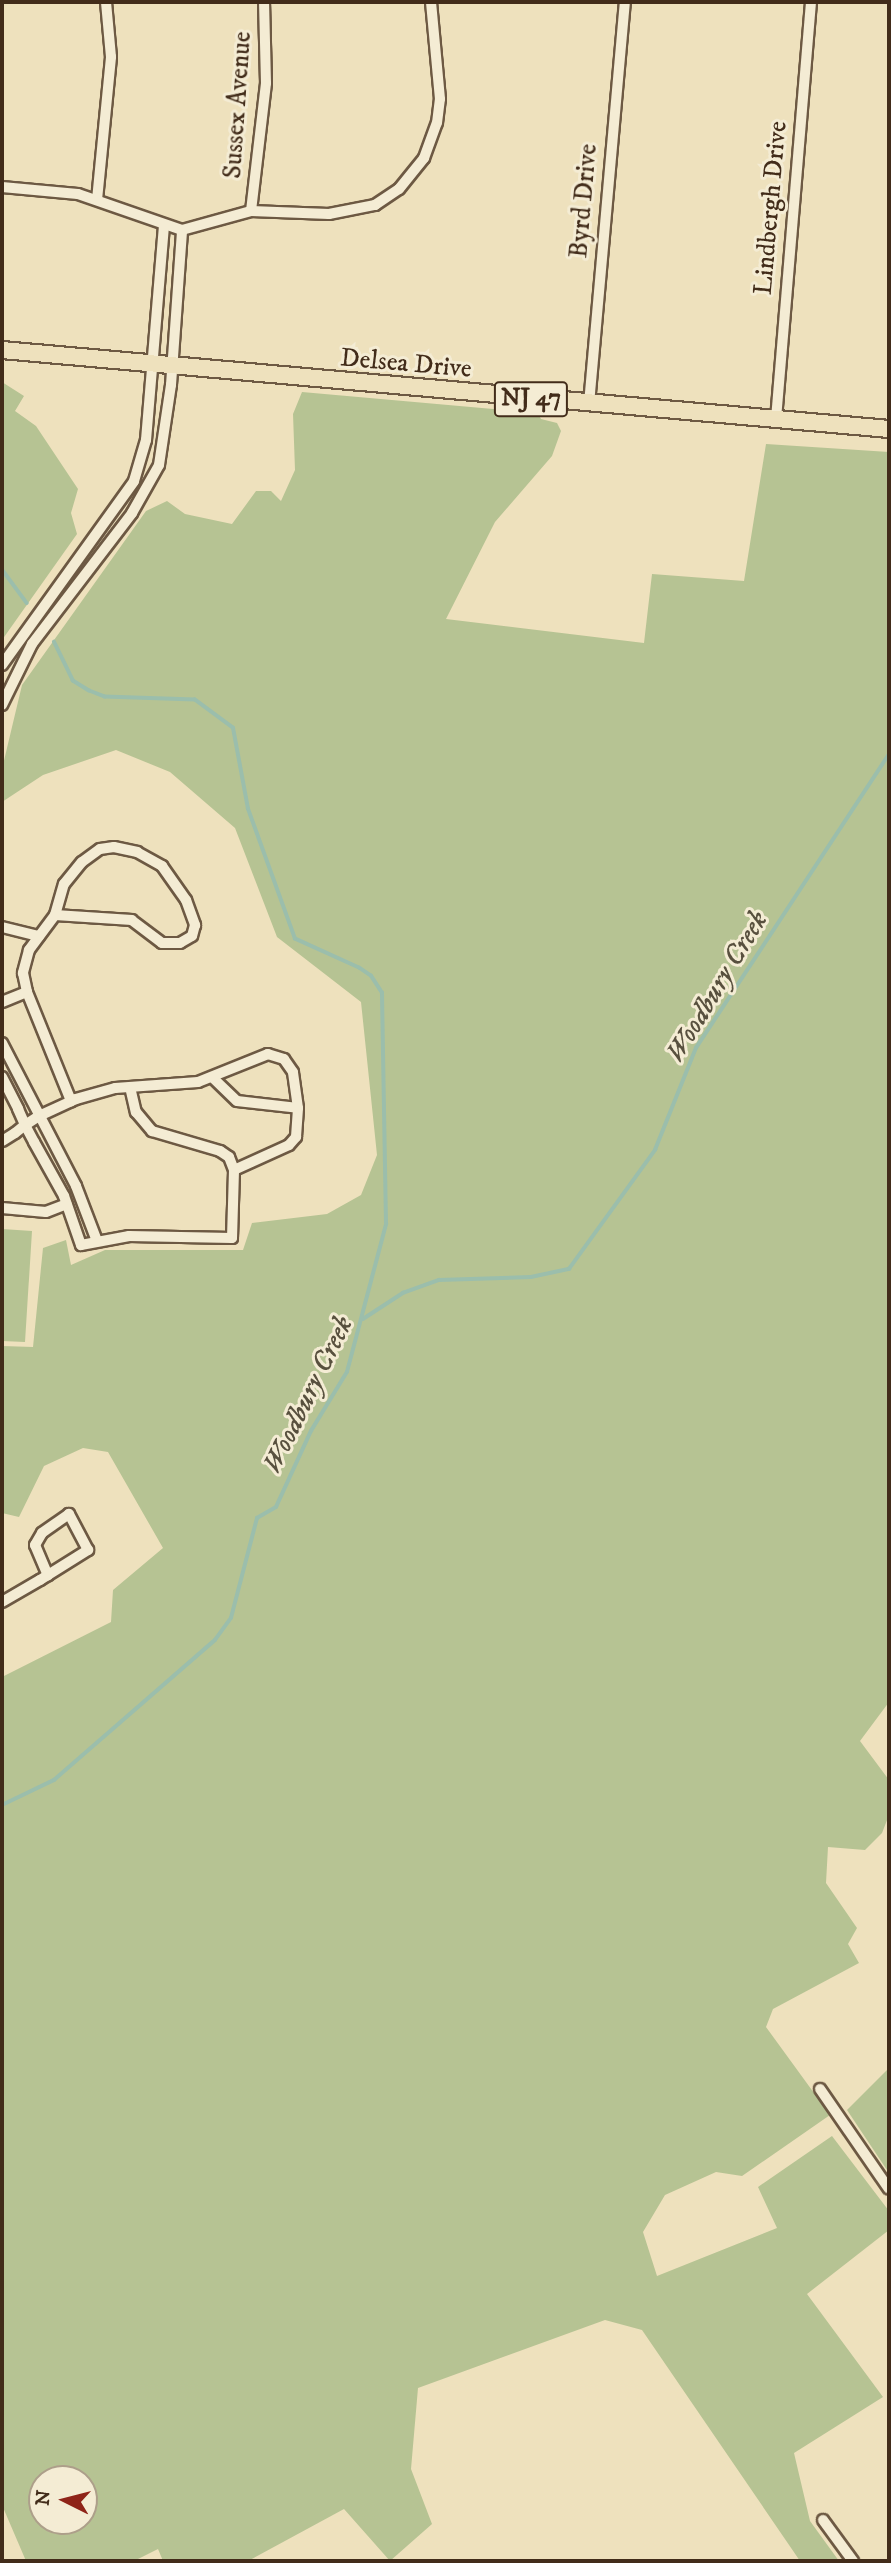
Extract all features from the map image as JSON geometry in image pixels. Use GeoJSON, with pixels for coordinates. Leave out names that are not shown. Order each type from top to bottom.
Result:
{"type":"FeatureCollection","features":[{"type":"Feature","properties":{"kind":"main road","name":"Delsea Drive"},"geometry":{"type":"LineString","coordinates":[[2,351],[889,429]]}},
{"type":"Feature","properties":{"kind":"street"},"geometry":{"type":"LineString","coordinates":[[97,200],[111,58],[106,2]]}},
{"type":"Feature","properties":{"kind":"street","name":"Sussex Avenue"},"geometry":{"type":"LineString","coordinates":[[251,211],[266,83],[264,2]]}},
{"type":"Feature","properties":{"kind":"street"},"geometry":{"type":"LineString","coordinates":[[2,187],[97,200],[164,227],[182,230],[251,211],[354,211],[375,205],[399,188],[424,158],[438,123],[440,99],[431,2]]}},
{"type":"Feature","properties":{"kind":"street","name":"Byrd Drive"},"geometry":{"type":"LineString","coordinates":[[589,404],[625,2]]}},
{"type":"Feature","properties":{"kind":"street","name":"Lindbergh Drive"},"geometry":{"type":"LineString","coordinates":[[776,419],[811,2]]}},
{"type":"Feature","properties":{"kind":"street"},"geometry":{"type":"LineString","coordinates":[[2,665],[134,481],[146,440],[164,227]]}},
{"type":"Feature","properties":{"kind":"street"},"geometry":{"type":"LineString","coordinates":[[2,705],[32,644],[152,480],[163,448],[173,367],[182,230]]}},
{"type":"Feature","properties":{"kind":"street"},"geometry":{"type":"LineString","coordinates":[[55,915],[132,920],[162,943],[180,943],[192,936],[195,925],[186,900],[162,866],[114,846],[100,849],[82,862],[64,884],[55,915],[29,950],[23,973],[27,992],[71,1101]]}},
{"type":"Feature","properties":{"kind":"street"},"geometry":{"type":"LineString","coordinates":[[2,927],[39,936]]}},
{"type":"Feature","properties":{"kind":"street"},"geometry":{"type":"LineString","coordinates":[[2,1002],[27,992]]}},
{"type":"Feature","properties":{"kind":"street"},"geometry":{"type":"LineString","coordinates":[[2,1043],[76,1186],[97,1241]]}},
{"type":"Feature","properties":{"kind":"street"},"geometry":{"type":"LineString","coordinates":[[2,1141],[38,1116],[71,1101],[130,1087],[212,1078],[259,1056],[276,1057],[293,1072],[298,1108],[296,1137],[289,1145],[234,1170]]}},
{"type":"Feature","properties":{"kind":"street"},"geometry":{"type":"LineString","coordinates":[[2,1077],[67,1204],[82,1245],[129,1236],[232,1238],[234,1170],[229,1157],[220,1151],[152,1131],[136,1112],[130,1087]]}},
{"type":"Feature","properties":{"kind":"street"},"geometry":{"type":"LineString","coordinates":[[212,1078],[237,1101],[298,1108]]}},
{"type":"Feature","properties":{"kind":"street"},"geometry":{"type":"LineString","coordinates":[[2,1208],[46,1212],[67,1204]]}},
{"type":"Feature","properties":{"kind":"street"},"geometry":{"type":"LineString","coordinates":[[2,1602],[48,1575],[88,1550],[69,1514],[42,1533],[35,1545],[48,1575]]}},
{"type":"Feature","properties":{"kind":"street"},"geometry":{"type":"LineString","coordinates":[[820,2089],[889,2189]]}},
{"type":"Feature","properties":{"kind":"street"},"geometry":{"type":"LineString","coordinates":[[823,2520],[852,2561]]}},
{"type":"Feature","properties":{"kind":"green space"},"geometry":{"type":"Polygon","coordinates":[[[2,382],[24,396],[15,411],[36,426],[78,489],[71,513],[77,534],[2,640],[2,382]]]}},
{"type":"Feature","properties":{"kind":"green space"},"geometry":{"type":"Polygon","coordinates":[[[302,392],[538,413],[541,419],[557,423],[561,431],[552,456],[495,522],[446,619],[644,643],[652,574],[744,581],[766,444],[889,452],[889,1702],[860,1741],[889,1780],[889,1815],[882,1833],[865,1850],[828,1847],[826,1883],[857,1928],[848,1944],[859,1963],[773,2009],[766,2027],[830,2115],[742,2176],[716,2172],[665,2195],[643,2232],[657,2276],[777,2228],[758,2187],[832,2136],[889,2211],[889,2230],[807,2294],[883,2397],[794,2453],[810,2521],[839,2561],[800,2561],[642,2330],[605,2320],[418,2388],[411,2469],[432,2524],[390,2561],[344,2509],[248,2561],[163,2561],[158,2549],[134,2561],[26,2561],[2,2505],[2,1677],[111,1622],[113,1590],[163,1548],[108,1452],[83,1448],[44,1466],[19,1517],[2,1513],[2,1346],[33,1347],[43,1248],[66,1240],[71,1265],[105,1250],[243,1250],[252,1223],[327,1214],[361,1195],[377,1155],[361,1002],[277,937],[235,828],[170,772],[116,750],[43,775],[2,802],[2,769],[22,685],[146,511],[167,501],[185,514],[232,524],[256,491],[271,491],[281,501],[295,470],[293,414],[302,392]]]}},
{"type":"Feature","properties":{"kind":"green space"},"geometry":{"type":"Polygon","coordinates":[[[2,1229],[32,1231],[25,1342],[2,1341],[2,1229]]]}},
{"type":"Feature","properties":{"kind":"green space"},"geometry":{"type":"Polygon","coordinates":[[[889,2068],[889,2173],[847,2110],[889,2068]]]}},
{"type":"Feature","properties":{"kind":"waterway"},"geometry":{"type":"LineString","coordinates":[[2,569],[27,603]]}},
{"type":"Feature","properties":{"kind":"waterway"},"geometry":{"type":"LineString","coordinates":[[2,1805],[54,1780],[215,1640],[231,1618],[257,1518],[276,1507],[311,1431],[347,1372],[386,1224],[382,993],[371,976],[359,968],[295,939],[248,809],[233,728],[195,700],[105,697],[89,691],[73,681],[54,642]]}},
{"type":"Feature","properties":{"kind":"waterway","name":"Woodbury Creek"},"geometry":{"type":"LineString","coordinates":[[363,1319],[403,1293],[439,1280],[531,1277],[569,1269],[655,1150],[696,1048],[889,754]]}}]}
